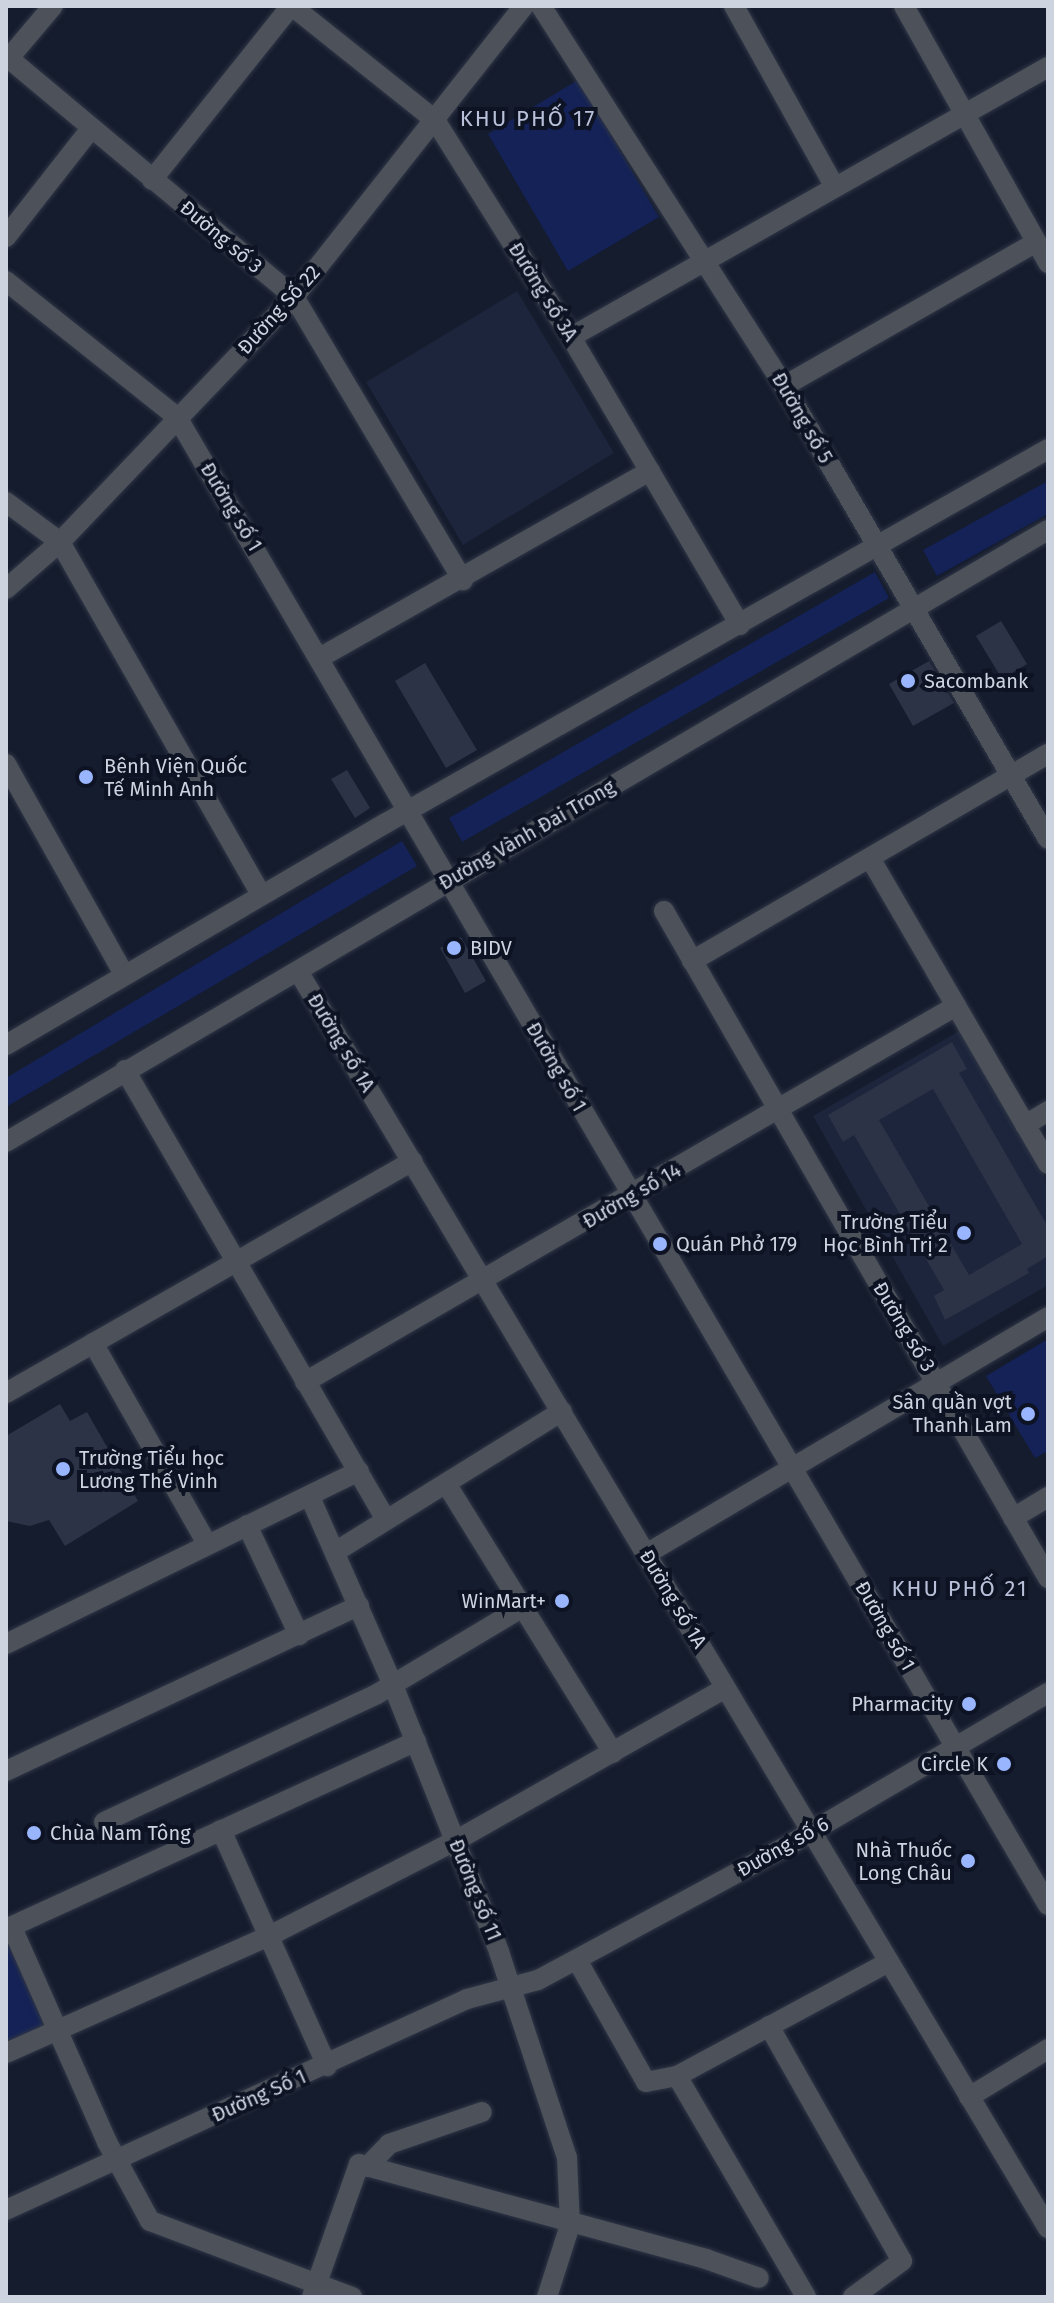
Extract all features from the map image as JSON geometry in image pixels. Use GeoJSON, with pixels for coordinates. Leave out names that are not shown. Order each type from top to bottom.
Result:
{"type":"FeatureCollection","features":[{"type":"Feature","properties":{"kind":"street"},"geometry":{"type":"LineString","coordinates":[[7,57],[53,6]]}},
{"type":"Feature","properties":{"kind":"street"},"geometry":{"type":"LineString","coordinates":[[152,180],[291,6]]}},
{"type":"Feature","properties":{"kind":"street","name":"Đường số 3A"},"geometry":{"type":"LineString","coordinates":[[291,6],[435,120],[571,337],[740,625]]}},
{"type":"Feature","properties":{"kind":"street","name":"Đường Số 22"},"geometry":{"type":"LineString","coordinates":[[6,589],[60,542],[294,297],[524,6]]}},
{"type":"Feature","properties":{"kind":"street","name":"Đường số 5"},"geometry":{"type":"LineString","coordinates":[[541,6],[706,258],[784,386],[1048,839]]}},
{"type":"Feature","properties":{"kind":"street"},"geometry":{"type":"LineString","coordinates":[[734,6],[833,184]]}},
{"type":"Feature","properties":{"kind":"street"},"geometry":{"type":"LineString","coordinates":[[904,6],[1048,263]]}},
{"type":"Feature","properties":{"kind":"street","name":"Đường số 3"},"geometry":{"type":"LineString","coordinates":[[7,57],[90,130],[294,297],[463,581]]}},
{"type":"Feature","properties":{"kind":"street"},"geometry":{"type":"LineString","coordinates":[[571,337],[833,184],[1048,67]]}},
{"type":"Feature","properties":{"kind":"street"},"geometry":{"type":"LineString","coordinates":[[6,237],[90,130]]}},
{"type":"Feature","properties":{"kind":"street"},"geometry":{"type":"LineString","coordinates":[[784,386],[1036,242]]}},
{"type":"Feature","properties":{"kind":"street","name":"Đường số 1"},"geometry":{"type":"LineString","coordinates":[[6,281],[177,417],[321,657],[631,1197],[1048,1905]]}},
{"type":"Feature","properties":{"kind":"street"},"geometry":{"type":"LineString","coordinates":[[6,1045],[407,810],[1048,449]]}},
{"type":"Feature","properties":{"kind":"street"},"geometry":{"type":"LineString","coordinates":[[321,657],[463,581],[650,471]]}},
{"type":"Feature","properties":{"kind":"street"},"geometry":{"type":"LineString","coordinates":[[6,502],[60,542],[261,895]]}},
{"type":"Feature","properties":{"kind":"street","name":"Đường Vành Đai Trong"},"geometry":{"type":"LineString","coordinates":[[6,1142],[1048,530]]}},
{"type":"Feature","properties":{"kind":"street"},"geometry":{"type":"LineString","coordinates":[[692,961],[1048,754]]}},
{"type":"Feature","properties":{"kind":"street"},"geometry":{"type":"LineString","coordinates":[[6,764],[124,974]]}},
{"type":"Feature","properties":{"kind":"street"},"geometry":{"type":"LineString","coordinates":[[870,858],[1048,1164]]}},
{"type":"Feature","properties":{"kind":"street","name":"Đường số 3"},"geometry":{"type":"LineString","coordinates":[[664,911],[776,1111],[1048,1578]]}},
{"type":"Feature","properties":{"kind":"street","name":"Đường số 1A"},"geometry":{"type":"LineString","coordinates":[[298,971],[1048,2228]]}},
{"type":"Feature","properties":{"kind":"street","name":"Đường số 14"},"geometry":{"type":"LineString","coordinates":[[305,1382],[631,1197],[956,1006]]}},
{"type":"Feature","properties":{"kind":"street"},"geometry":{"type":"LineString","coordinates":[[125,1070],[233,1264],[385,1518]]}},
{"type":"Feature","properties":{"kind":"street"},"geometry":{"type":"LineString","coordinates":[[1025,1125],[1048,1111]]}},
{"type":"Feature","properties":{"kind":"street"},"geometry":{"type":"LineString","coordinates":[[6,1393],[412,1161]]}},
{"type":"Feature","properties":{"kind":"street"},"geometry":{"type":"LineString","coordinates":[[646,1554],[1048,1317]]}},
{"type":"Feature","properties":{"kind":"street"},"geometry":{"type":"LineString","coordinates":[[93,1343],[207,1544]]}},
{"type":"Feature","properties":{"kind":"street"},"geometry":{"type":"LineString","coordinates":[[335,1552],[385,1518],[447,1485],[562,1411]]}},
{"type":"Feature","properties":{"kind":"street"},"geometry":{"type":"LineString","coordinates":[[6,1644],[359,1471]]}},
{"type":"Feature","properties":{"kind":"street"},"geometry":{"type":"LineString","coordinates":[[447,1485],[613,1753]]}},
{"type":"Feature","properties":{"kind":"street","name":"Đường số 11"},"geometry":{"type":"LineString","coordinates":[[310,1497],[393,1685],[513,1989],[567,2158],[570,2225],[547,2297]]}},
{"type":"Feature","properties":{"kind":"street"},"geometry":{"type":"LineString","coordinates":[[1013,1518],[1048,1497]]}},
{"type":"Feature","properties":{"kind":"street"},"geometry":{"type":"LineString","coordinates":[[247,1525],[299,1635]]}},
{"type":"Feature","properties":{"kind":"street"},"geometry":{"type":"LineString","coordinates":[[6,1771],[359,1606]]}},
{"type":"Feature","properties":{"kind":"street"},"geometry":{"type":"LineString","coordinates":[[104,1822],[393,1685],[521,1608]]}},
{"type":"Feature","properties":{"kind":"street"},"geometry":{"type":"LineString","coordinates":[[6,2053],[269,1936],[455,1841],[725,1688]]}},
{"type":"Feature","properties":{"kind":"street","name":"Đường số 6"},"geometry":{"type":"LineString","coordinates":[[513,1989],[577,1960],[811,1832],[1048,1693]]}},
{"type":"Feature","properties":{"kind":"street"},"geometry":{"type":"LineString","coordinates":[[352,2297],[314,2291],[160,2228],[142,2212],[11,1927],[416,1741]]}},
{"type":"Feature","properties":{"kind":"street"},"geometry":{"type":"LineString","coordinates":[[221,1830],[327,2066]]}},
{"type":"Feature","properties":{"kind":"street"},"geometry":{"type":"LineString","coordinates":[[577,1960],[646,2082],[677,2076],[889,1962]]}},
{"type":"Feature","properties":{"kind":"street","name":"Đường Số 1"},"geometry":{"type":"LineString","coordinates":[[6,2210],[327,2066],[467,1999],[513,1989]]}},
{"type":"Feature","properties":{"kind":"street"},"geometry":{"type":"LineString","coordinates":[[769,2026],[902,2261],[853,2297]]}},
{"type":"Feature","properties":{"kind":"street"},"geometry":{"type":"LineString","coordinates":[[969,2097],[1048,2049]]}},
{"type":"Feature","properties":{"kind":"street"},"geometry":{"type":"LineString","coordinates":[[677,2076],[805,2296]]}},
{"type":"Feature","properties":{"kind":"street"},"geometry":{"type":"LineString","coordinates":[[314,2291],[363,2165],[389,2144],[482,2112]]}},
{"type":"Feature","properties":{"kind":"street"},"geometry":{"type":"LineString","coordinates":[[363,2165],[570,2225],[706,2259],[759,2278]]}},
{"type":"Feature","properties":{"kind":"shaded area"},"geometry":{"type":"Polygon","coordinates":[[[578,80],[659,217],[568,271],[488,134],[578,80]]]}},
{"type":"Feature","properties":{"kind":"shaded area"},"geometry":{"type":"Polygon","coordinates":[[[517,291],[614,453],[463,545],[366,382],[517,291]]]}},
{"type":"Feature","properties":{"kind":"shaded area"},"geometry":{"type":"Polygon","coordinates":[[[1048,481],[1048,514],[937,576],[923,550],[1048,481]]]}},
{"type":"Feature","properties":{"kind":"shaded area"},"geometry":{"type":"Polygon","coordinates":[[[875,572],[889,598],[462,842],[449,818],[875,572]]]}},
{"type":"Feature","properties":{"kind":"shaded area"},"geometry":{"type":"Polygon","coordinates":[[[402,841],[417,866],[6,1107],[6,1078],[402,841]]]}},
{"type":"Feature","properties":{"kind":"shaded area","name":"Trường Tiểu Học Bình Trị 2"},"geometry":{"type":"Polygon","coordinates":[[[961,1030],[1048,1182],[1048,1285],[943,1346],[813,1116],[961,1030]]]}},
{"type":"Feature","properties":{"kind":"shaded area","name":"Sân quần vợt Thanh Lam"},"geometry":{"type":"Polygon","coordinates":[[[1048,1339],[1048,1451],[1035,1458],[986,1376],[1048,1339]]]}},
{"type":"Feature","properties":{"kind":"shaded area"},"geometry":{"type":"Polygon","coordinates":[[[6,1939],[44,2025],[6,2042],[6,1939]]]}},
{"type":"Feature","properties":{"kind":"building"},"geometry":{"type":"Polygon","coordinates":[[[1001,621],[1027,664],[1002,679],[976,636],[1001,621]]]}},
{"type":"Feature","properties":{"kind":"building"},"geometry":{"type":"Polygon","coordinates":[[[929,661],[954,703],[913,726],[889,684],[929,661]]]}},
{"type":"Feature","properties":{"kind":"building"},"geometry":{"type":"Polygon","coordinates":[[[425,663],[477,750],[446,768],[395,681],[425,663]]]}},
{"type":"Feature","properties":{"kind":"building"},"geometry":{"type":"Polygon","coordinates":[[[347,770],[370,808],[355,818],[331,779],[347,770]]]}},
{"type":"Feature","properties":{"kind":"building"},"geometry":{"type":"Polygon","coordinates":[[[461,937],[486,981],[465,993],[440,948],[461,937]]]}},
{"type":"Feature","properties":{"kind":"building"},"geometry":{"type":"Polygon","coordinates":[[[952,1042],[967,1069],[959,1073],[1048,1227],[1048,1256],[1027,1269],[1029,1273],[945,1320],[934,1296],[944,1290],[854,1135],[843,1142],[828,1115],[952,1042]],[[933,1089],[879,1120],[969,1275],[1022,1244],[933,1089]]]}},
{"type":"Feature","properties":{"kind":"building","name":"Trường Tiểu học Lương Thế Vinh"},"geometry":{"type":"Polygon","coordinates":[[[60,1404],[70,1421],[87,1412],[138,1501],[65,1546],[49,1520],[30,1526],[6,1521],[6,1436],[60,1404]]]}},
{"type":"Feature","properties":{"kind":"place","name":"Sacombank"},"geometry":{"type":"Point","coordinates":[908,681]}},
{"type":"Feature","properties":{"kind":"place","name":"Bệnh Viện Quốc Tế Minh Anh"},"geometry":{"type":"Point","coordinates":[86,777]}},
{"type":"Feature","properties":{"kind":"place","name":"BIDV"},"geometry":{"type":"Point","coordinates":[454,948]}},
{"type":"Feature","properties":{"kind":"place","name":"Trường Tiểu Học Bình Trị 2"},"geometry":{"type":"Point","coordinates":[964,1233]}},
{"type":"Feature","properties":{"kind":"place","name":"Quán Phở 179"},"geometry":{"type":"Point","coordinates":[660,1244]}},
{"type":"Feature","properties":{"kind":"place","name":"Sân quần vợt Thanh Lam"},"geometry":{"type":"Point","coordinates":[1028,1414]}},
{"type":"Feature","properties":{"kind":"place","name":"Trường Tiểu học Lương Thế Vinh"},"geometry":{"type":"Point","coordinates":[63,1469]}},
{"type":"Feature","properties":{"kind":"place","name":"WinMart+"},"geometry":{"type":"Point","coordinates":[562,1601]}},
{"type":"Feature","properties":{"kind":"place","name":"Pharmacity"},"geometry":{"type":"Point","coordinates":[969,1704]}},
{"type":"Feature","properties":{"kind":"place","name":"Circle K"},"geometry":{"type":"Point","coordinates":[1004,1764]}},
{"type":"Feature","properties":{"kind":"place","name":"Chùa Nam Tông"},"geometry":{"type":"Point","coordinates":[34,1833]}},
{"type":"Feature","properties":{"kind":"place","name":"Nhà Thuốc Long Châu"},"geometry":{"type":"Point","coordinates":[968,1861]}},
{"type":"Feature","properties":{"kind":"district","name":"KHU PHỐ 17"},"geometry":{"type":"Point","coordinates":[528,119]}},
{"type":"Feature","properties":{"kind":"district","name":"KHU PHỐ 21"},"geometry":{"type":"Point","coordinates":[960,1589]}}]}
